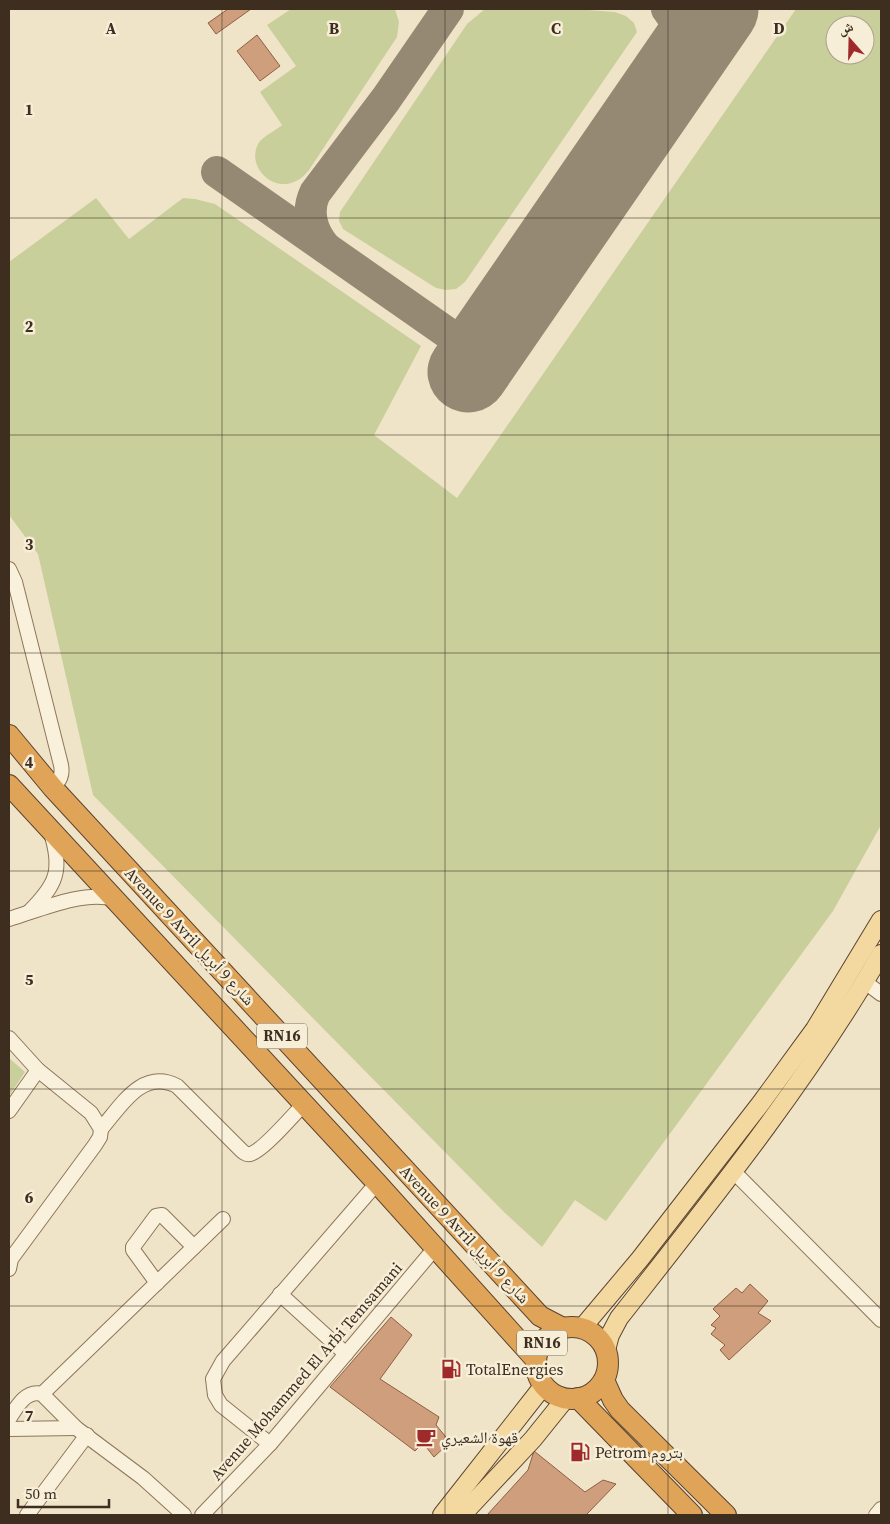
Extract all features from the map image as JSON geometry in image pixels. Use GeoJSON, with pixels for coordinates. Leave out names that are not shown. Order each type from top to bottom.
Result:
{"type":"FeatureCollection","features":[{"type":"Feature","properties":{"kind":"highway","name":"Avenue 9 Avril شارع 9 أبريل"},"geometry":{"type":"LineString","coordinates":[[9,735],[53,788],[540,1316],[572,1328]]}},
{"type":"Feature","properties":{"kind":"highway","name":"Avenue 9 Avril شارع 9 أبريل"},"geometry":{"type":"LineString","coordinates":[[9,785],[304,1104],[536,1360]]}},
{"type":"Feature","properties":{"kind":"highway","name":"RN16"},"geometry":{"type":"LineString","coordinates":[[544,1386],[536,1360],[544,1340],[553,1332],[572,1328],[592,1332],[606,1350]]}},
{"type":"Feature","properties":{"kind":"highway"},"geometry":{"type":"LineString","coordinates":[[544,1386],[554,1394],[572,1398],[588,1394],[604,1380],[608,1370],[606,1350]]}},
{"type":"Feature","properties":{"kind":"highway"},"geometry":{"type":"LineString","coordinates":[[604,1380],[620,1410],[726,1515]]}},
{"type":"Feature","properties":{"kind":"highway"},"geometry":{"type":"LineString","coordinates":[[572,1398],[692,1515]]}},
{"type":"Feature","properties":{"kind":"main road"},"geometry":{"type":"LineString","coordinates":[[572,1328],[646,1251],[761,1103],[815,1028],[881,920]]}},
{"type":"Feature","properties":{"kind":"main road"},"geometry":{"type":"LineString","coordinates":[[606,1350],[610,1335],[619,1318],[733,1171],[790,1092],[865,982],[881,954]]}},
{"type":"Feature","properties":{"kind":"main road"},"geometry":{"type":"LineString","coordinates":[[442,1515],[544,1386]]}},
{"type":"Feature","properties":{"kind":"main road"},"geometry":{"type":"LineString","coordinates":[[462,1515],[572,1398]]}},
{"type":"Feature","properties":{"kind":"street"},"geometry":{"type":"LineString","coordinates":[[9,569],[20,602],[62,772],[61,778],[53,788]]}},
{"type":"Feature","properties":{"kind":"street"},"geometry":{"type":"LineString","coordinates":[[27,913],[40,901],[54,881],[57,852],[49,828]]}},
{"type":"Feature","properties":{"kind":"street"},"geometry":{"type":"LineString","coordinates":[[9,919],[84,896],[104,896],[115,900]]}},
{"type":"Feature","properties":{"kind":"street"},"geometry":{"type":"LineString","coordinates":[[865,982],[881,994]]}},
{"type":"Feature","properties":{"kind":"street"},"geometry":{"type":"LineString","coordinates":[[9,1038],[38,1070],[91,1113],[101,1129]]}},
{"type":"Feature","properties":{"kind":"street"},"geometry":{"type":"LineString","coordinates":[[9,1111],[38,1070]]}},
{"type":"Feature","properties":{"kind":"street"},"geometry":{"type":"LineString","coordinates":[[10,1262],[90,1152],[100,1137],[101,1129],[139,1088],[148,1082],[168,1081],[177,1086],[245,1154],[257,1151],[304,1104]]}},
{"type":"Feature","properties":{"kind":"street"},"geometry":{"type":"LineString","coordinates":[[733,1171],[881,1320]]}},
{"type":"Feature","properties":{"kind":"street"},"geometry":{"type":"LineString","coordinates":[[270,1444],[221,1405],[215,1395],[213,1378],[223,1361],[376,1183]]}},
{"type":"Feature","properties":{"kind":"street"},"geometry":{"type":"LineString","coordinates":[[157,1283],[133,1250],[133,1247],[156,1216],[162,1215],[194,1247]]}},
{"type":"Feature","properties":{"kind":"street"},"geometry":{"type":"LineString","coordinates":[[42,1394],[223,1219]]}},
{"type":"Feature","properties":{"kind":"street","name":"Avenue Mohammed El Arbi Temsamani"},"geometry":{"type":"LineString","coordinates":[[202,1515],[270,1444],[435,1248]]}},
{"type":"Feature","properties":{"kind":"street"},"geometry":{"type":"LineString","coordinates":[[280,1294],[346,1354]]}},
{"type":"Feature","properties":{"kind":"street"},"geometry":{"type":"LineString","coordinates":[[9,1419],[23,1399],[30,1394],[42,1394],[81,1432],[143,1478],[184,1515]]}},
{"type":"Feature","properties":{"kind":"street"},"geometry":{"type":"LineString","coordinates":[[9,1429],[81,1432]]}},
{"type":"Feature","properties":{"kind":"street"},"geometry":{"type":"LineString","coordinates":[[27,1515],[81,1432]]}},
{"type":"Feature","properties":{"kind":"street"},"geometry":{"type":"LineString","coordinates":[[876,1515],[881,1510]]}},
{"type":"Feature","properties":{"kind":"green space"},"geometry":{"type":"Polygon","coordinates":[[[291,9],[395,9],[399,22],[397,37],[309,170],[298,180],[287,184],[277,183],[267,178],[260,171],[256,161],[256,151],[260,141],[282,125],[260,92],[296,66],[267,25],[291,9]]]}},
{"type":"Feature","properties":{"kind":"green space"},"geometry":{"type":"Polygon","coordinates":[[[485,9],[575,9],[615,12],[626,16],[634,23],[637,32],[465,282],[456,289],[446,290],[436,288],[343,229],[339,221],[340,212],[467,24],[485,9]]]}},
{"type":"Feature","properties":{"kind":"green space"},"geometry":{"type":"Polygon","coordinates":[[[796,9],[881,9],[881,825],[833,911],[606,1221],[575,1200],[542,1247],[505,1213],[93,795],[38,554],[9,515],[9,262],[96,198],[129,239],[183,198],[215,204],[421,346],[374,435],[457,498],[796,9]]]}},
{"type":"Feature","properties":{"kind":"green space"},"geometry":{"type":"Polygon","coordinates":[[[9,1058],[25,1072],[9,1096],[9,1058]]]}},
{"type":"Feature","properties":{"kind":"building"},"geometry":{"type":"Polygon","coordinates":[[[228,9],[251,9],[216,34],[208,23],[228,9]]]}},
{"type":"Feature","properties":{"kind":"building"},"geometry":{"type":"Polygon","coordinates":[[[257,35],[280,66],[260,81],[237,51],[257,35]]]}},
{"type":"Feature","properties":{"kind":"building"},"geometry":{"type":"Polygon","coordinates":[[[750,1284],[768,1301],[758,1313],[771,1321],[729,1360],[720,1350],[725,1345],[711,1334],[716,1328],[711,1325],[720,1316],[713,1309],[736,1288],[742,1293],[750,1284]]]}},
{"type":"Feature","properties":{"kind":"building"},"geometry":{"type":"Polygon","coordinates":[[[391,1317],[412,1335],[380,1379],[439,1417],[436,1425],[450,1442],[434,1457],[423,1443],[415,1451],[330,1387],[391,1317]]]}},
{"type":"Feature","properties":{"kind":"building"},"geometry":{"type":"Polygon","coordinates":[[[534,1451],[585,1492],[603,1480],[616,1484],[586,1515],[487,1515],[528,1470],[534,1451]]]}},
{"type":"Feature","properties":{"kind":"taxiway"},"geometry":{"type":"LineString","coordinates":[[325,247],[320,241],[312,222],[311,207],[315,193],[386,99],[448,9]]}},
{"type":"Feature","properties":{"kind":"taxiway"},"geometry":{"type":"LineString","coordinates":[[667,9],[679,33],[682,60]]}},
{"type":"Feature","properties":{"kind":"taxiway"},"geometry":{"type":"LineString","coordinates":[[217,172],[479,355]]}},
{"type":"Feature","properties":{"kind":"runway"},"geometry":{"type":"LineString","coordinates":[[468,372],[718,9]]}},
{"type":"Feature","properties":{"kind":"place","name":"TotalEnergies"},"geometry":{"type":"Point","coordinates":[451,1369]}},
{"type":"Feature","properties":{"kind":"place","name":"قهوة الشعيري"},"geometry":{"type":"Point","coordinates":[426,1437]}},
{"type":"Feature","properties":{"kind":"place","name":"Petrom بتروم"},"geometry":{"type":"Point","coordinates":[580,1452]}}]}
